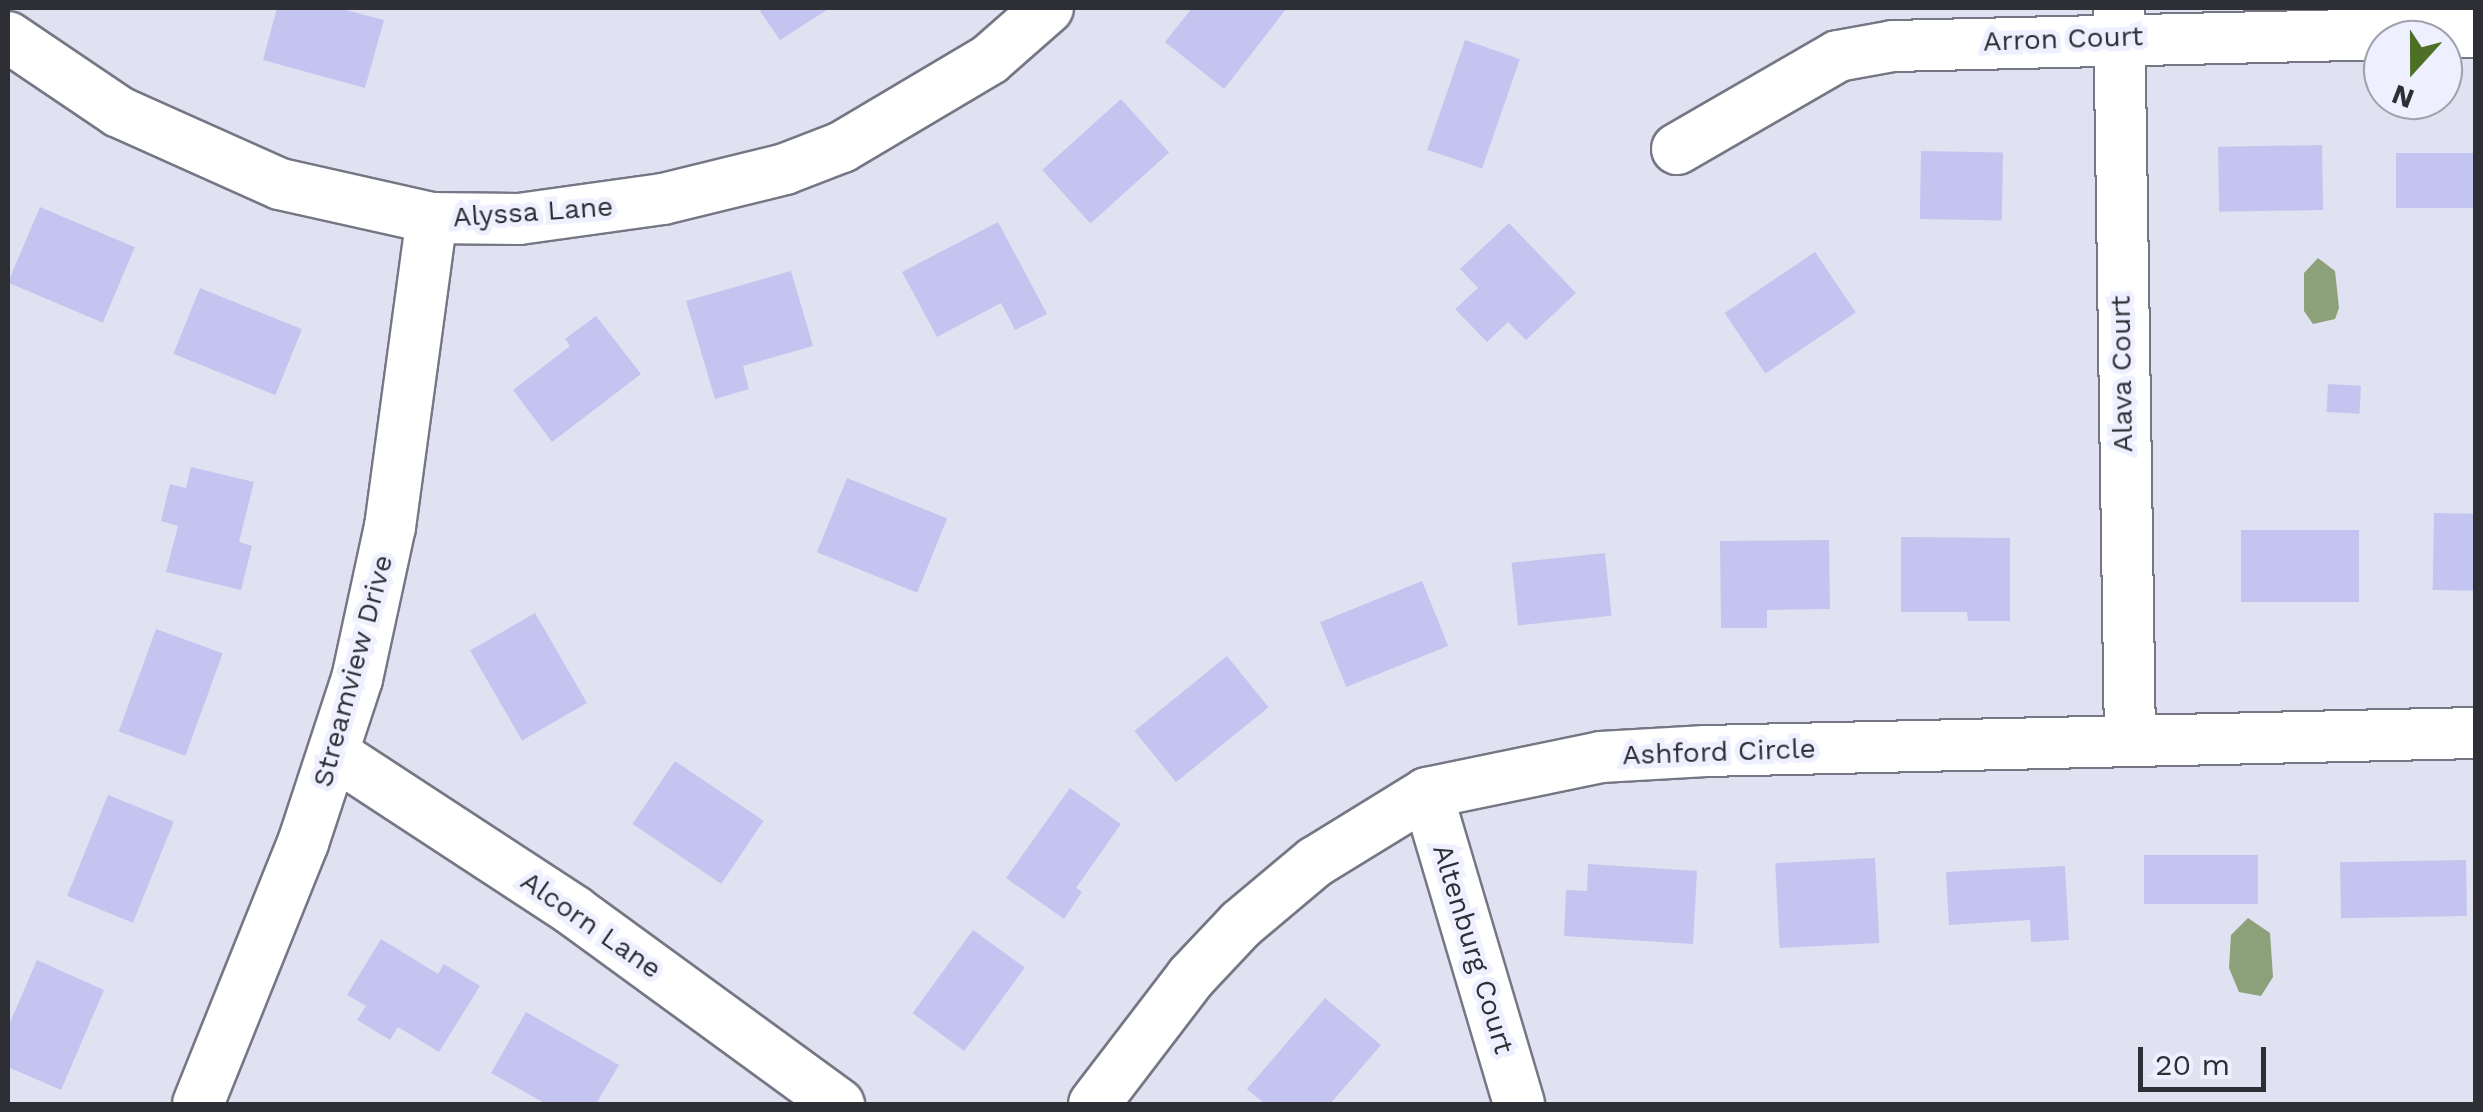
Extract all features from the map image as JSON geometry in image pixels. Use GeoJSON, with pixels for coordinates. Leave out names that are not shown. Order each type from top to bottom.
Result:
{"type":"FeatureCollection","features":[{"type":"Feature","properties":{"kind":"street","name":"Alyssa Lane"},"geometry":{"type":"LineString","coordinates":[[8,37],[119,112],[280,184],[432,218],[519,219],[611,208],[785,169],[894,121],[990,59],[1048,8]]}},
{"type":"Feature","properties":{"kind":"street","name":"Arron Court"},"geometry":{"type":"LineString","coordinates":[[1677,149],[1838,56],[1893,46],[2117,22],[2476,32]]}},
{"type":"Feature","properties":{"kind":"street","name":"Alava Court"},"geometry":{"type":"LineString","coordinates":[[2117,22],[2130,742]]}},
{"type":"Feature","properties":{"kind":"street","name":"Streamview Drive"},"geometry":{"type":"LineString","coordinates":[[198,1104],[336,755],[390,527],[432,218]]}},
{"type":"Feature","properties":{"kind":"street","name":"Ashford Circle"},"geometry":{"type":"LineString","coordinates":[[1094,1104],[1241,924],[1315,862],[1427,792],[1601,758],[2476,734]]}},
{"type":"Feature","properties":{"kind":"street","name":"Alcorn Lane"},"geometry":{"type":"LineString","coordinates":[[336,755],[574,911],[839,1104]]}},
{"type":"Feature","properties":{"kind":"street","name":"Altenburg Court"},"geometry":{"type":"LineString","coordinates":[[1427,792],[1519,1104]]}},
{"type":"Feature","properties":{"kind":"shaded area"},"geometry":{"type":"Polygon","coordinates":[[[2318,258],[2335,271],[2339,308],[2335,319],[2313,324],[2304,311],[2304,273],[2318,258]]]}},
{"type":"Feature","properties":{"kind":"shaded area"},"geometry":{"type":"Polygon","coordinates":[[[2248,918],[2270,933],[2273,977],[2261,996],[2239,992],[2229,968],[2231,935],[2248,918]]]}},
{"type":"Feature","properties":{"kind":"building"},"geometry":{"type":"Polygon","coordinates":[[[277,8],[338,8],[384,20],[365,88],[263,60],[277,8]]]}},
{"type":"Feature","properties":{"kind":"building"},"geometry":{"type":"Polygon","coordinates":[[[758,8],[830,8],[780,40],[758,8]]]}},
{"type":"Feature","properties":{"kind":"building"},"geometry":{"type":"Polygon","coordinates":[[[1192,8],[1287,8],[1224,89],[1165,42],[1192,8]]]}},
{"type":"Feature","properties":{"kind":"building"},"geometry":{"type":"Polygon","coordinates":[[[1465,40],[1520,59],[1482,169],[1427,150],[1465,40]]]}},
{"type":"Feature","properties":{"kind":"building"},"geometry":{"type":"Polygon","coordinates":[[[1121,99],[1169,153],[1090,223],[1042,170],[1121,99]]]}},
{"type":"Feature","properties":{"kind":"building"},"geometry":{"type":"Polygon","coordinates":[[[2322,145],[2323,210],[2219,212],[2218,147],[2322,145]]]}},
{"type":"Feature","properties":{"kind":"building"},"geometry":{"type":"Polygon","coordinates":[[[1921,151],[2003,152],[2002,220],[1920,219],[1921,151]]]}},
{"type":"Feature","properties":{"kind":"building"},"geometry":{"type":"Polygon","coordinates":[[[2396,153],[2476,153],[2476,208],[2396,208],[2396,153]]]}},
{"type":"Feature","properties":{"kind":"building"},"geometry":{"type":"Polygon","coordinates":[[[40,207],[135,247],[103,323],[8,282],[40,207]]]}},
{"type":"Feature","properties":{"kind":"building"},"geometry":{"type":"Polygon","coordinates":[[[998,222],[1047,314],[1015,330],[1001,303],[937,337],[902,272],[998,222]]]}},
{"type":"Feature","properties":{"kind":"building"},"geometry":{"type":"Polygon","coordinates":[[[1509,223],[1576,293],[1526,340],[1508,322],[1487,342],[1455,309],[1478,288],[1460,269],[1509,223]]]}},
{"type":"Feature","properties":{"kind":"building"},"geometry":{"type":"Polygon","coordinates":[[[1815,252],[1856,313],[1765,373],[1725,313],[1815,252]]]}},
{"type":"Feature","properties":{"kind":"building"},"geometry":{"type":"Polygon","coordinates":[[[791,271],[813,346],[743,366],[749,389],[715,399],[686,301],[791,271]]]}},
{"type":"Feature","properties":{"kind":"building"},"geometry":{"type":"Polygon","coordinates":[[[200,288],[302,329],[275,395],[173,354],[200,288]]]}},
{"type":"Feature","properties":{"kind":"building"},"geometry":{"type":"Polygon","coordinates":[[[596,316],[641,374],[552,442],[513,390],[570,346],[565,339],[596,316]]]}},
{"type":"Feature","properties":{"kind":"building"},"geometry":{"type":"Polygon","coordinates":[[[2328,384],[2361,386],[2359,414],[2327,412],[2328,384]]]}},
{"type":"Feature","properties":{"kind":"building"},"geometry":{"type":"Polygon","coordinates":[[[191,467],[254,482],[239,542],[252,546],[241,590],[166,572],[178,526],[161,521],[170,484],[186,488],[191,467]]]}},
{"type":"Feature","properties":{"kind":"building"},"geometry":{"type":"Polygon","coordinates":[[[847,478],[947,518],[917,593],[817,552],[847,478]]]}},
{"type":"Feature","properties":{"kind":"building"},"geometry":{"type":"Polygon","coordinates":[[[2434,513],[2476,514],[2475,591],[2433,590],[2434,513]]]}},
{"type":"Feature","properties":{"kind":"building"},"geometry":{"type":"Polygon","coordinates":[[[2241,530],[2359,530],[2359,602],[2241,602],[2241,530]]]}},
{"type":"Feature","properties":{"kind":"building"},"geometry":{"type":"Polygon","coordinates":[[[1901,537],[2010,538],[2010,621],[1968,621],[1967,612],[1901,612],[1901,537]]]}},
{"type":"Feature","properties":{"kind":"building"},"geometry":{"type":"Polygon","coordinates":[[[1829,540],[1830,609],[1767,610],[1767,628],[1721,628],[1720,541],[1829,540]]]}},
{"type":"Feature","properties":{"kind":"building"},"geometry":{"type":"Polygon","coordinates":[[[1605,553],[1612,616],[1518,625],[1512,563],[1605,553]]]}},
{"type":"Feature","properties":{"kind":"building"},"geometry":{"type":"Polygon","coordinates":[[[1422,581],[1448,646],[1346,687],[1320,622],[1422,581]]]}},
{"type":"Feature","properties":{"kind":"building"},"geometry":{"type":"Polygon","coordinates":[[[535,613],[587,703],[522,741],[470,650],[535,613]]]}},
{"type":"Feature","properties":{"kind":"building"},"geometry":{"type":"Polygon","coordinates":[[[156,629],[223,653],[185,756],[119,731],[156,629]]]}},
{"type":"Feature","properties":{"kind":"building"},"geometry":{"type":"Polygon","coordinates":[[[1227,656],[1269,707],[1176,782],[1135,731],[1227,656]]]}},
{"type":"Feature","properties":{"kind":"building"},"geometry":{"type":"Polygon","coordinates":[[[675,761],[764,821],[721,884],[633,824],[675,761]]]}},
{"type":"Feature","properties":{"kind":"building"},"geometry":{"type":"Polygon","coordinates":[[[1070,788],[1121,824],[1076,888],[1082,892],[1064,919],[1006,878],[1070,788]]]}},
{"type":"Feature","properties":{"kind":"building"},"geometry":{"type":"Polygon","coordinates":[[[108,795],[174,822],[133,923],[67,896],[108,795]]]}},
{"type":"Feature","properties":{"kind":"building"},"geometry":{"type":"Polygon","coordinates":[[[2144,855],[2258,855],[2258,904],[2144,904],[2144,855]]]}},
{"type":"Feature","properties":{"kind":"building"},"geometry":{"type":"Polygon","coordinates":[[[1875,858],[1879,943],[1780,948],[1775,863],[1875,858]]]}},
{"type":"Feature","properties":{"kind":"building"},"geometry":{"type":"Polygon","coordinates":[[[2466,860],[2467,916],[2341,918],[2340,862],[2466,860]]]}},
{"type":"Feature","properties":{"kind":"building"},"geometry":{"type":"Polygon","coordinates":[[[1588,864],[1697,871],[1693,944],[1564,936],[1566,890],[1587,891],[1588,864]]]}},
{"type":"Feature","properties":{"kind":"building"},"geometry":{"type":"Polygon","coordinates":[[[2065,866],[2069,940],[2031,942],[2030,920],[1949,925],[1946,872],[2065,866]]]}},
{"type":"Feature","properties":{"kind":"building"},"geometry":{"type":"Polygon","coordinates":[[[973,930],[1025,968],[964,1051],[912,1013],[973,930]]]}},
{"type":"Feature","properties":{"kind":"building"},"geometry":{"type":"Polygon","coordinates":[[[381,939],[438,974],[444,964],[480,986],[439,1052],[398,1027],[390,1040],[357,1020],[366,1006],[347,995],[381,939]]]}},
{"type":"Feature","properties":{"kind":"building"},"geometry":{"type":"Polygon","coordinates":[[[37,960],[104,990],[61,1090],[8,1067],[8,1027],[37,960]]]}},
{"type":"Feature","properties":{"kind":"building"},"geometry":{"type":"Polygon","coordinates":[[[1325,998],[1381,1045],[1330,1104],[1265,1104],[1247,1089],[1325,998]]]}},
{"type":"Feature","properties":{"kind":"building"},"geometry":{"type":"Polygon","coordinates":[[[526,1012],[619,1065],[596,1104],[546,1104],[491,1073],[526,1012]]]}}]}
